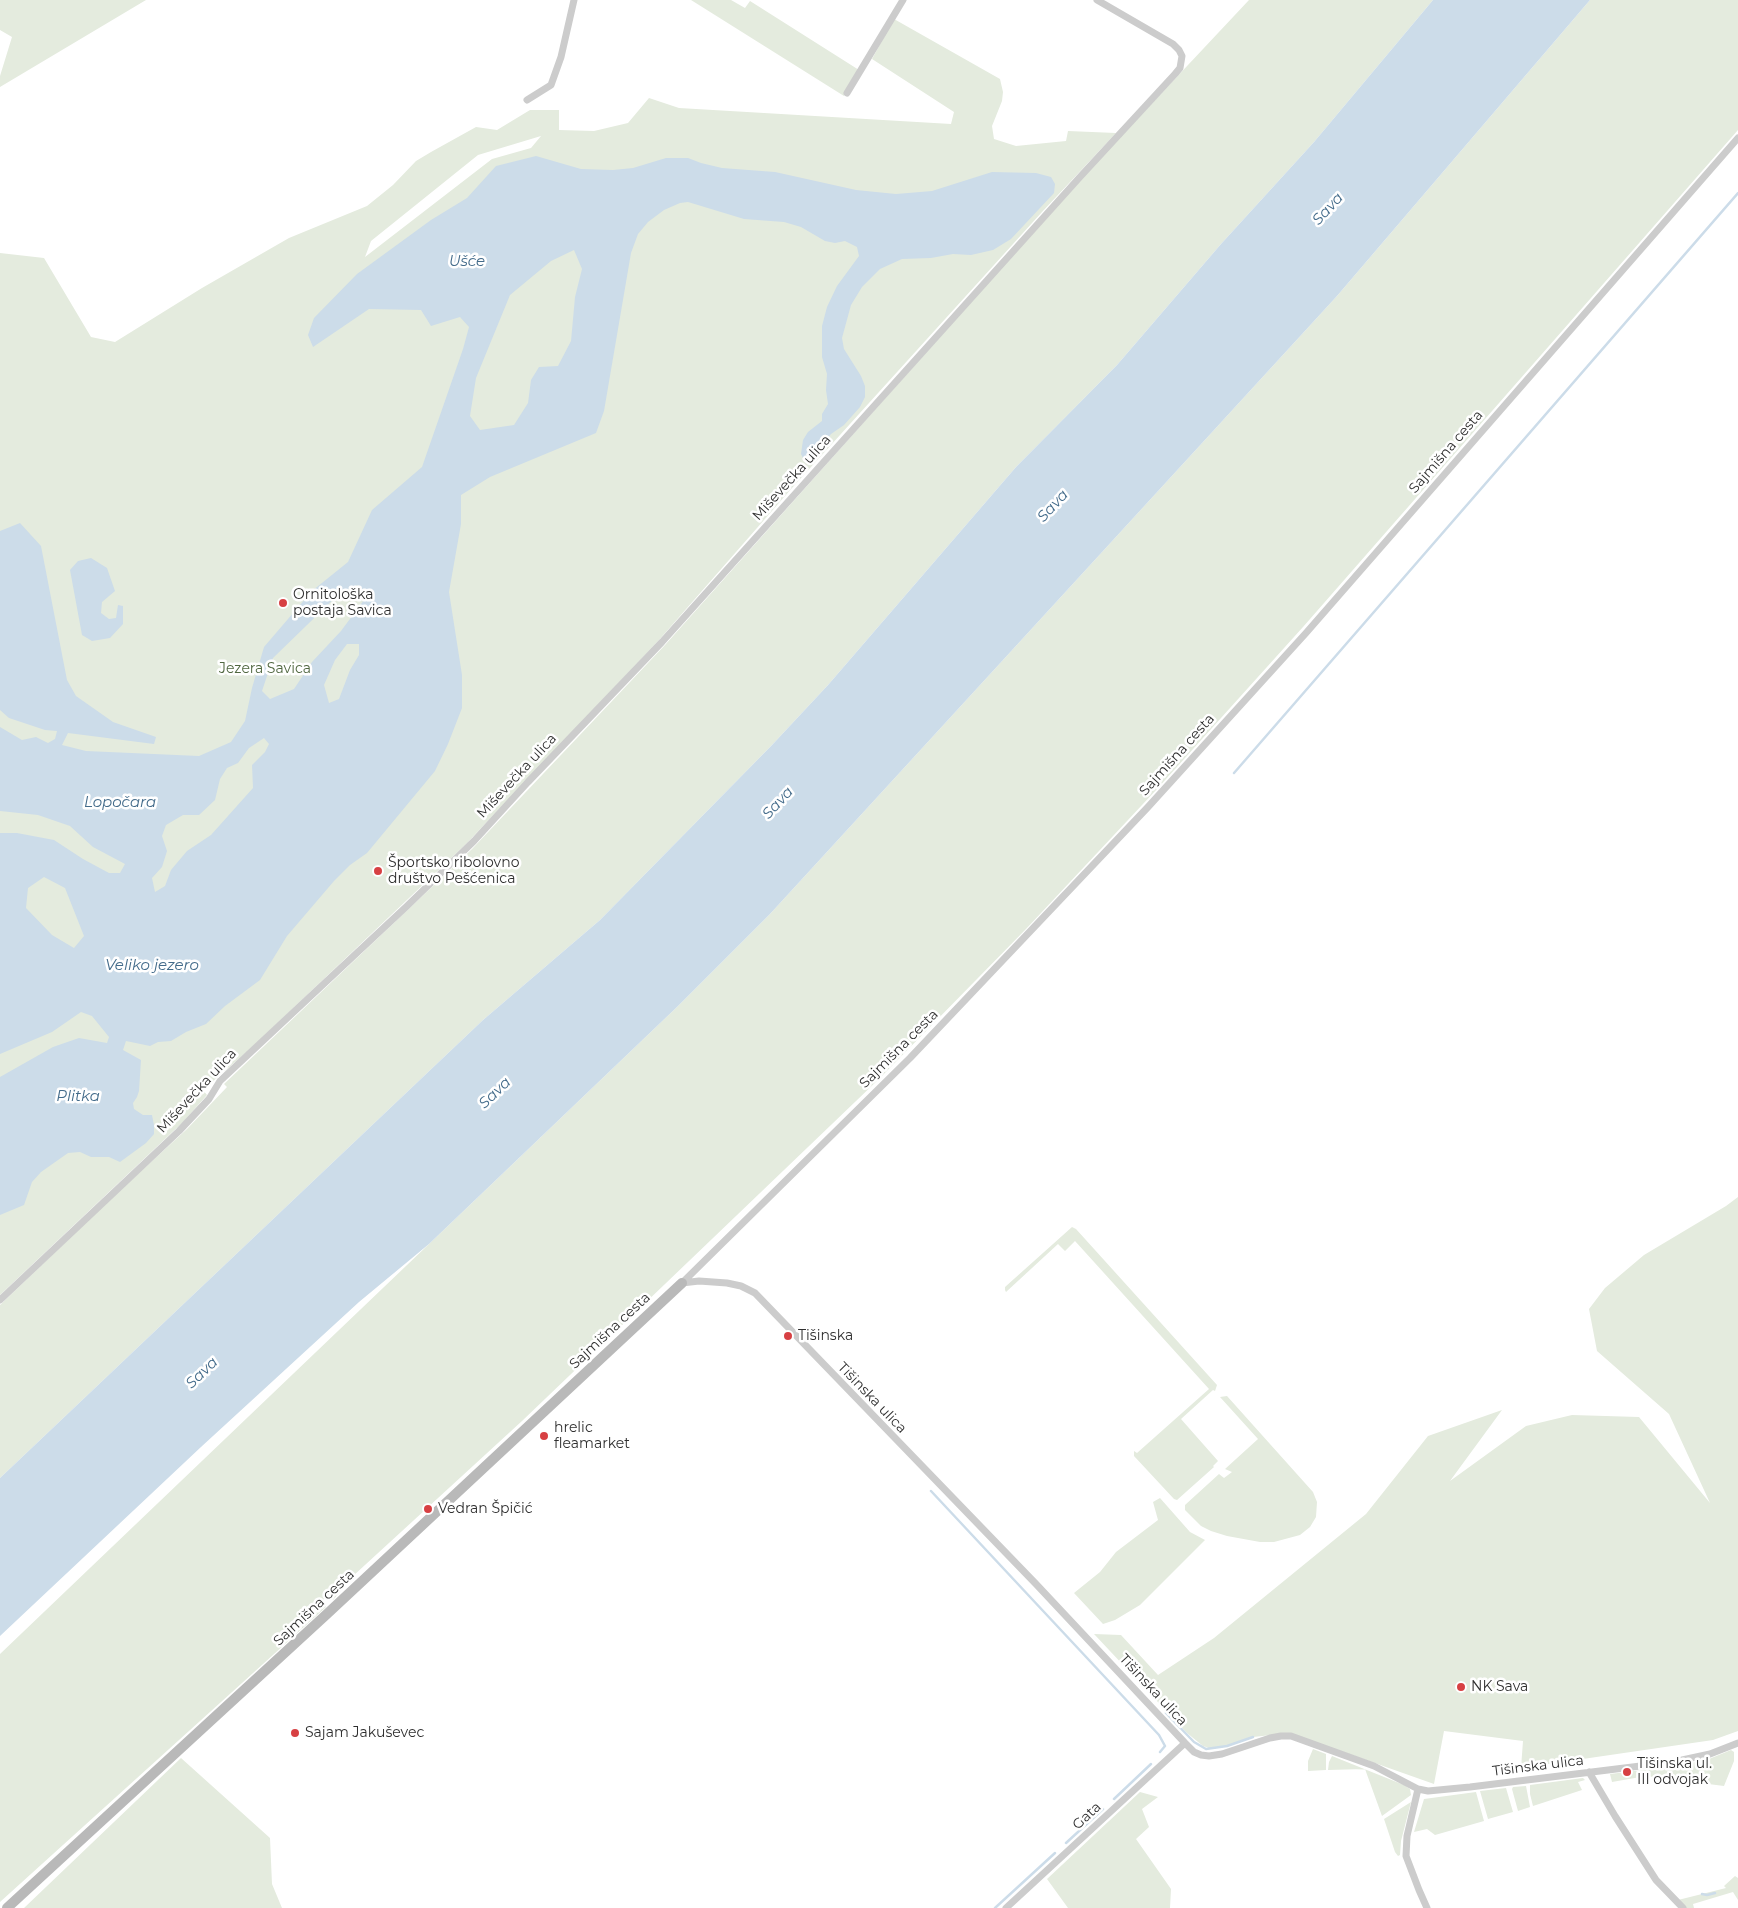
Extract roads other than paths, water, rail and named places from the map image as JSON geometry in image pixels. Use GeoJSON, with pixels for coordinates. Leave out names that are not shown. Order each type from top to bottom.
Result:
{"type":"FeatureCollection","features":[{"type":"Feature","properties":{"kind":"street"},"geometry":{"type":"LineString","coordinates":[[527,100],[551,85],[561,57],[574,0]]}},
{"type":"Feature","properties":{"kind":"street"},"geometry":{"type":"LineString","coordinates":[[847,93],[903,0]]}},
{"type":"Feature","properties":{"kind":"street","name":"Miševečka ulica"},"geometry":{"type":"LineString","coordinates":[[0,1300],[186,1124],[204,1105],[225,1077],[474,841],[662,642],[1180,68],[1182,56],[1173,44],[1097,0]]}},
{"type":"Feature","properties":{"kind":"street","name":"Sajmišna cesta"},"geometry":{"type":"LineString","coordinates":[[7,1908],[334,1608],[682,1283],[910,1058],[1148,807],[1306,633],[1738,138]]}},
{"type":"Feature","properties":{"kind":"street","name":"Tišinska ulica"},"geometry":{"type":"LineString","coordinates":[[682,1283],[699,1281],[727,1283],[741,1286],[755,1293],[1036,1584],[1194,1752],[1209,1756],[1281,1736],[1292,1736],[1374,1766],[1405,1780],[1418,1789],[1428,1791],[1674,1762],[1710,1754],[1738,1743]]}},
{"type":"Feature","properties":{"kind":"street","name":"Gata"},"geometry":{"type":"LineString","coordinates":[[1006,1908],[1185,1743]]}},
{"type":"Feature","properties":{"kind":"street"},"geometry":{"type":"LineString","coordinates":[[1589,1772],[1656,1880],[1683,1908]]}},
{"type":"Feature","properties":{"kind":"street"},"geometry":{"type":"LineString","coordinates":[[1418,1789],[1407,1837],[1406,1856],[1428,1908]]}},
{"type":"Feature","properties":{"kind":"water","name":"Sava"},"geometry":{"type":"Polygon","coordinates":[[[1433,0],[1590,0],[1337,296],[770,914],[677,1007],[429,1244],[359,1302],[0,1636],[0,1478],[483,1020],[600,920],[772,745],[828,685],[1016,467],[1117,365],[1221,244],[1314,142],[1433,0]]]}},
{"type":"Feature","properties":{"kind":"water"},"geometry":{"type":"Polygon","coordinates":[[[536,156],[581,169],[613,170],[633,168],[666,158],[688,158],[722,168],[775,172],[856,190],[896,194],[932,191],[992,172],[1036,173],[1051,177],[1055,184],[1054,193],[1011,239],[993,250],[971,255],[953,254],[931,258],[902,259],[880,269],[862,287],[851,305],[842,338],[844,349],[865,386],[865,397],[860,407],[844,425],[831,434],[814,455],[804,460],[801,454],[803,440],[808,432],[822,421],[822,414],[828,404],[826,390],[827,374],[822,357],[822,326],[827,307],[837,286],[859,256],[857,247],[845,241],[835,243],[825,241],[801,227],[784,222],[744,219],[688,202],[680,203],[664,210],[648,222],[638,234],[631,253],[604,411],[596,433],[490,477],[461,495],[461,524],[449,592],[462,675],[462,708],[435,771],[367,853],[350,865],[334,881],[287,936],[260,980],[225,1006],[206,1024],[186,1032],[171,1041],[158,1042],[150,1046],[126,1041],[123,1050],[141,1060],[139,1091],[133,1103],[134,1109],[143,1115],[152,1115],[154,1125],[154,1134],[146,1143],[120,1162],[109,1157],[91,1157],[80,1152],[68,1153],[41,1172],[32,1182],[24,1205],[0,1215],[0,1077],[53,1047],[79,1038],[107,1043],[109,1037],[92,1016],[81,1012],[52,1032],[0,1054],[0,833],[17,833],[54,840],[109,873],[120,873],[125,864],[93,847],[70,826],[38,815],[0,811],[0,727],[22,740],[36,737],[48,743],[55,739],[57,731],[45,730],[9,718],[0,710],[0,531],[20,523],[41,546],[67,680],[76,696],[113,722],[156,737],[154,744],[68,733],[62,745],[86,751],[199,756],[231,742],[245,721],[264,647],[312,591],[348,562],[372,510],[422,467],[469,327],[460,317],[431,326],[421,310],[369,309],[313,347],[308,335],[314,318],[357,274],[431,220],[467,198],[496,166],[536,156]],[[574,250],[551,261],[510,295],[476,378],[470,416],[480,430],[514,425],[528,403],[531,380],[539,367],[558,366],[571,341],[575,297],[582,269],[574,250]],[[358,585],[341,592],[273,658],[262,691],[270,699],[294,689],[312,662],[341,631],[364,600],[358,585]],[[347,644],[335,660],[324,685],[329,703],[339,699],[350,670],[359,655],[359,644],[347,644]],[[264,738],[249,748],[238,763],[227,768],[220,779],[215,800],[199,815],[183,815],[166,825],[162,836],[167,851],[162,867],[152,878],[155,892],[165,886],[171,870],[187,851],[211,835],[253,788],[252,765],[265,752],[269,744],[264,738]],[[44,877],[28,888],[26,908],[52,935],[74,948],[84,936],[65,888],[44,877]]]}},
{"type":"Feature","properties":{"kind":"water"},"geometry":{"type":"Polygon","coordinates":[[[91,558],[107,568],[115,591],[102,602],[101,613],[109,619],[116,618],[118,605],[123,606],[123,624],[110,638],[92,641],[82,635],[70,570],[78,561],[91,558]]]}},
{"type":"Feature","properties":{"kind":"waterway"},"geometry":{"type":"LineString","coordinates":[[1234,773],[1738,193]]}},
{"type":"Feature","properties":{"kind":"waterway"},"geometry":{"type":"LineString","coordinates":[[931,1491],[1159,1735],[1165,1746],[1160,1752]]}},
{"type":"Feature","properties":{"kind":"waterway"},"geometry":{"type":"LineString","coordinates":[[1166,1713],[1194,1742],[1206,1749],[1227,1746],[1253,1737]]}},
{"type":"Feature","properties":{"kind":"waterway"},"geometry":{"type":"LineString","coordinates":[[1114,1799],[1151,1764]]}},
{"type":"Feature","properties":{"kind":"waterway"},"geometry":{"type":"LineString","coordinates":[[1066,1843],[1103,1809]]}},
{"type":"Feature","properties":{"kind":"waterway"},"geometry":{"type":"LineString","coordinates":[[995,1908],[1055,1853]]}},
{"type":"Feature","properties":{"kind":"waterway"},"geometry":{"type":"LineString","coordinates":[[1702,1894],[1715,1893]]}},
{"type":"Feature","properties":{"kind":"place","name":"Ornitološka postaja Savica"},"geometry":{"type":"Point","coordinates":[283,603]}},
{"type":"Feature","properties":{"kind":"place","name":"Športsko ribolovno društvo Pešćenica"},"geometry":{"type":"Point","coordinates":[378,871]}},
{"type":"Feature","properties":{"kind":"place","name":"Tišinska"},"geometry":{"type":"Point","coordinates":[788,1336]}},
{"type":"Feature","properties":{"kind":"place","name":"hrelic fleamarket"},"geometry":{"type":"Point","coordinates":[544,1436]}},
{"type":"Feature","properties":{"kind":"place","name":"Vedran Špičić"},"geometry":{"type":"Point","coordinates":[428,1509]}},
{"type":"Feature","properties":{"kind":"place","name":"NK Sava"},"geometry":{"type":"Point","coordinates":[1461,1687]}},
{"type":"Feature","properties":{"kind":"place","name":"Sajam Jakuševec"},"geometry":{"type":"Point","coordinates":[295,1733]}},
{"type":"Feature","properties":{"kind":"place","name":"Tišinska ul. III odvojak"},"geometry":{"type":"Point","coordinates":[1627,1772]}},
{"type":"Feature","properties":{"kind":"water label","name":"Ušće"},"geometry":{"type":"Point","coordinates":[467,262]}},
{"type":"Feature","properties":{"kind":"water label","name":"Lopočara"},"geometry":{"type":"Point","coordinates":[120,803]}},
{"type":"Feature","properties":{"kind":"water label","name":"Veliko jezero"},"geometry":{"type":"Point","coordinates":[152,966]}},
{"type":"Feature","properties":{"kind":"water label","name":"Plitka"},"geometry":{"type":"Point","coordinates":[78,1097]}},
{"type":"Feature","properties":{"kind":"park label","name":"Jezera Savica"},"geometry":{"type":"Point","coordinates":[265,669]}}]}
